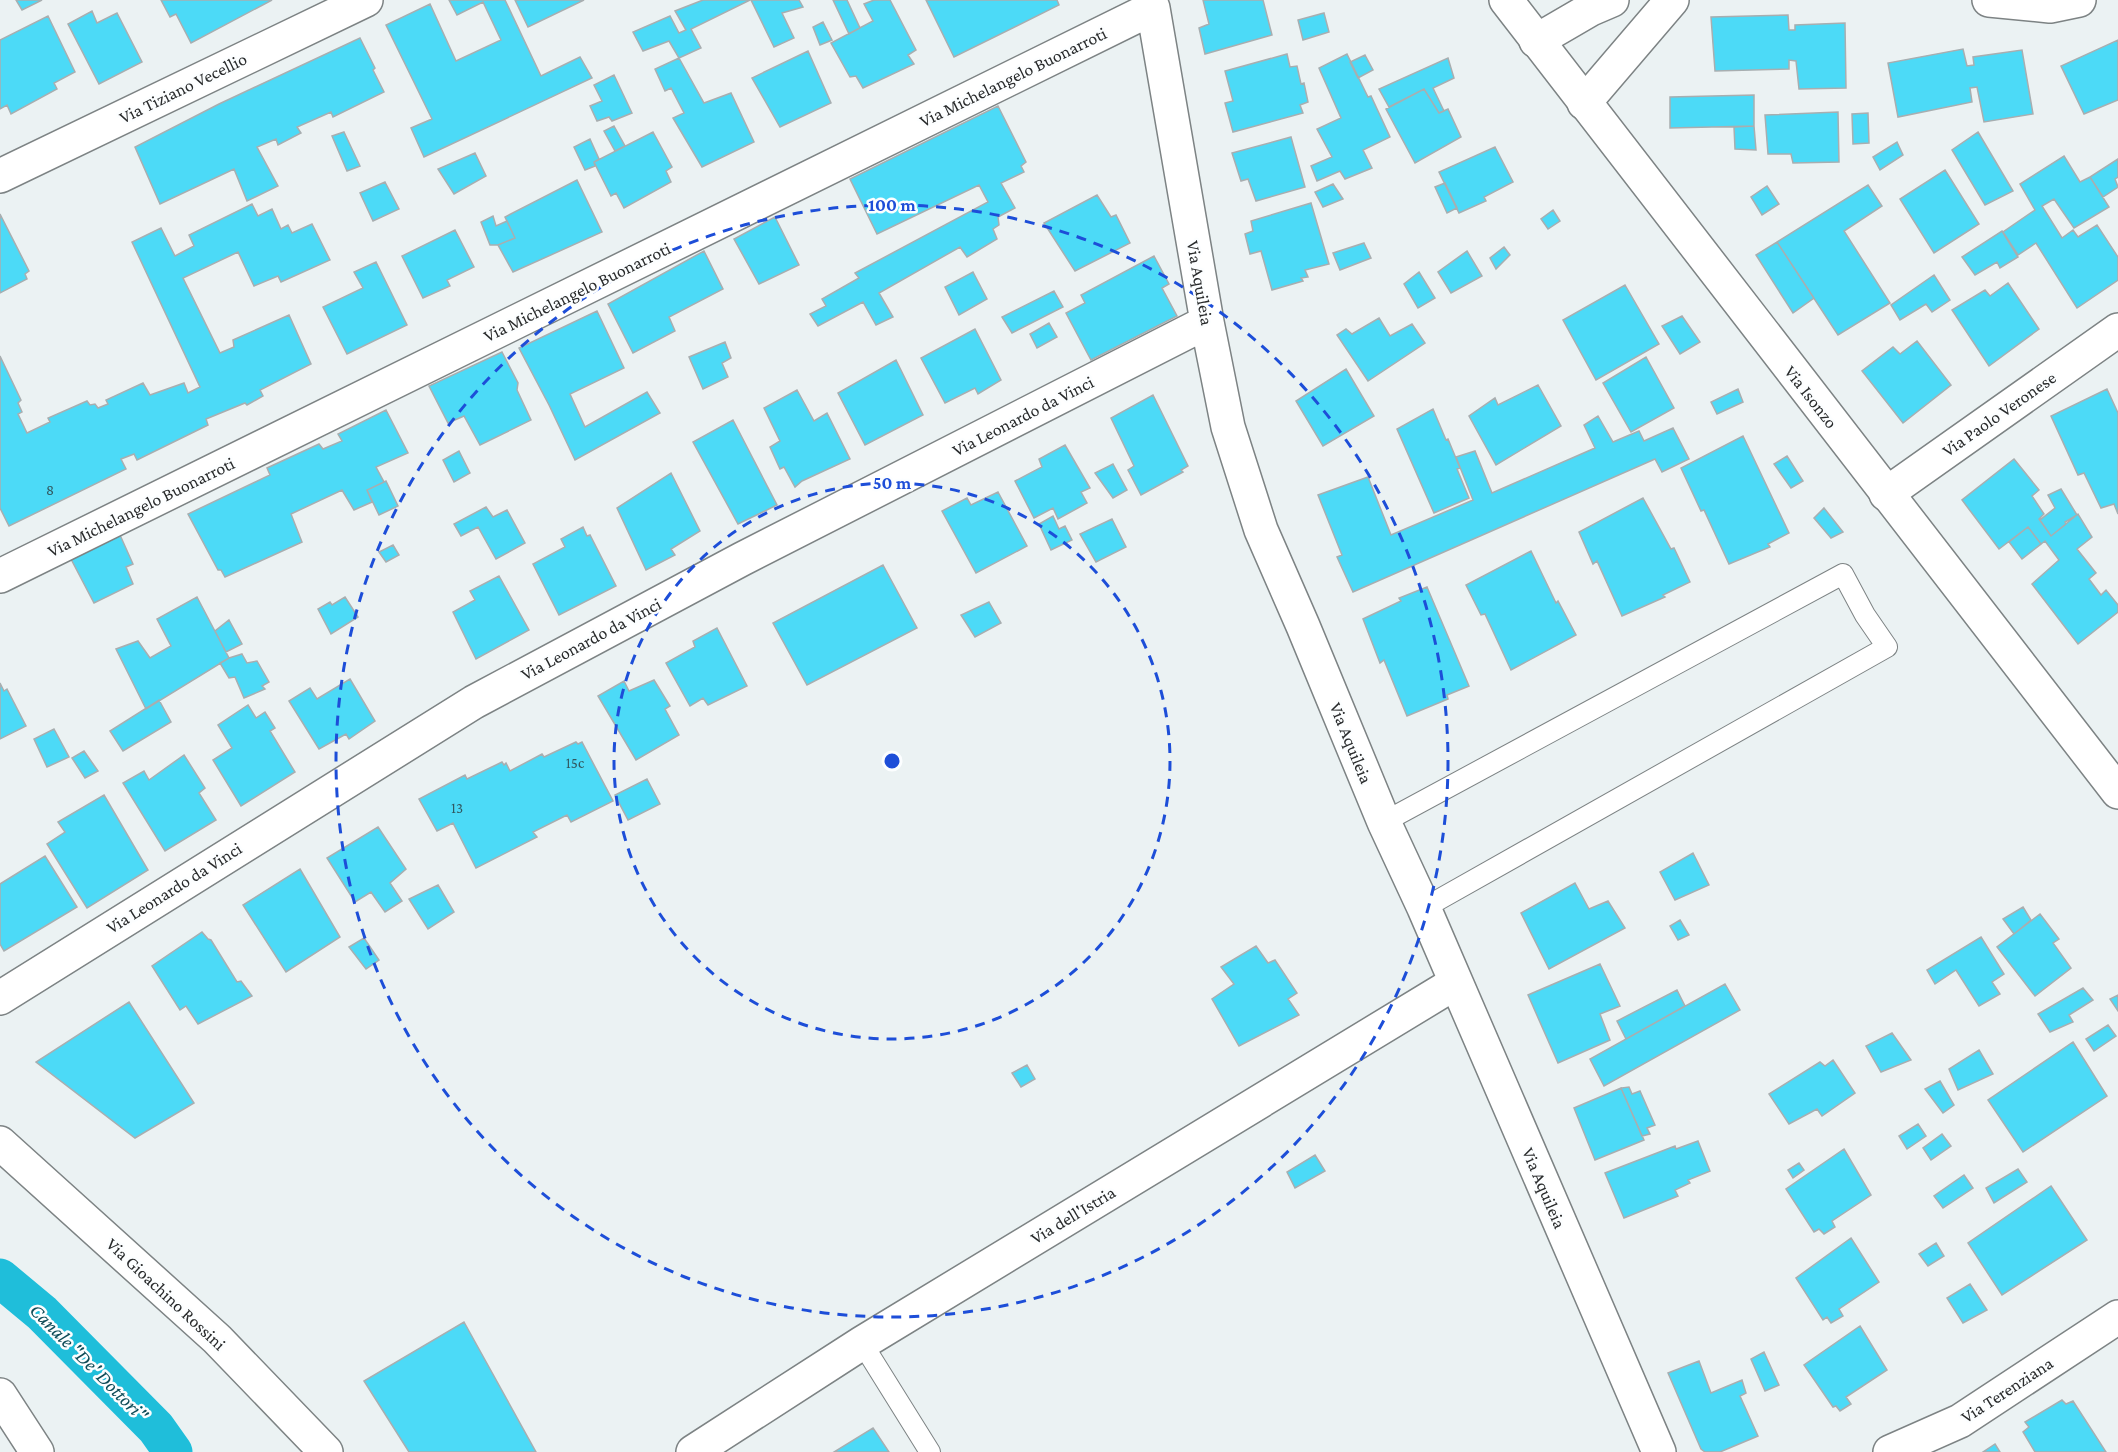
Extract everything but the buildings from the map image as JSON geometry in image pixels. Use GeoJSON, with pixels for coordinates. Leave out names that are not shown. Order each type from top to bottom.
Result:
{"type":"FeatureCollection","features":[{"type":"Feature","properties":{"kind":"street","name":"Via Tiziano Vecellio"},"geometry":{"type":"LineString","coordinates":[[0,176],[366,0]]}},
{"type":"Feature","properties":{"kind":"street","name":"Via Isonzo"},"geometry":{"type":"LineString","coordinates":[[1506,0],[1886,494],[2112,773]]}},
{"type":"Feature","properties":{"kind":"street"},"geometry":{"type":"LineString","coordinates":[[1536,41],[1591,9],[1612,0]]}},
{"type":"Feature","properties":{"kind":"street"},"geometry":{"type":"LineString","coordinates":[[1584,103],[1672,0]]}},
{"type":"Feature","properties":{"kind":"street"},"geometry":{"type":"LineString","coordinates":[[1989,0],[2050,6],[2079,0]]}},
{"type":"Feature","properties":{"kind":"street","name":"Via Aquileia"},"geometry":{"type":"LineString","coordinates":[[1152,4],[1227,427],[1261,530],[1384,822],[1424,908],[1659,1452]]}},
{"type":"Feature","properties":{"kind":"street","name":"Via Michelangelo Buonarroti"},"geometry":{"type":"LineString","coordinates":[[1,573],[1152,4]]}},
{"type":"Feature","properties":{"kind":"street","name":"Via Leonardo da Vinci"},"geometry":{"type":"LineString","coordinates":[[0,998],[474,702],[742,559],[1207,322]]}},
{"type":"Feature","properties":{"kind":"street","name":"Via Paolo Veronese"},"geometry":{"type":"LineString","coordinates":[[1886,494],[2116,336]]}},
{"type":"Feature","properties":{"kind":"street","name":"Via dell'Istria"},"geometry":{"type":"LineString","coordinates":[[693,1452],[862,1343],[1455,983]]}},
{"type":"Feature","properties":{"kind":"street","name":"Via Gioachino Rossini"},"geometry":{"type":"LineString","coordinates":[[0,1143],[217,1339],[326,1452]]}},
{"type":"Feature","properties":{"kind":"street","name":"Via Terenziana"},"geometry":{"type":"LineString","coordinates":[[1890,1452],[1960,1422],[2118,1317]]}},
{"type":"Feature","properties":{"kind":"street"},"geometry":{"type":"LineString","coordinates":[[0,1395],[37,1452]]}},
{"type":"Feature","properties":{"kind":"lane"},"geometry":{"type":"LineString","coordinates":[[1384,822],[1843,574],[1865,615],[1887,647],[1424,908]]}},
{"type":"Feature","properties":{"kind":"lane"},"geometry":{"type":"LineString","coordinates":[[862,1343],[930,1452]]}},
{"type":"Feature","properties":{"kind":"waterway","name":"Canale \"De' Dottori\""},"geometry":{"type":"LineString","coordinates":[[0,1278],[42,1313],[156,1428],[173,1452]]}}]}
